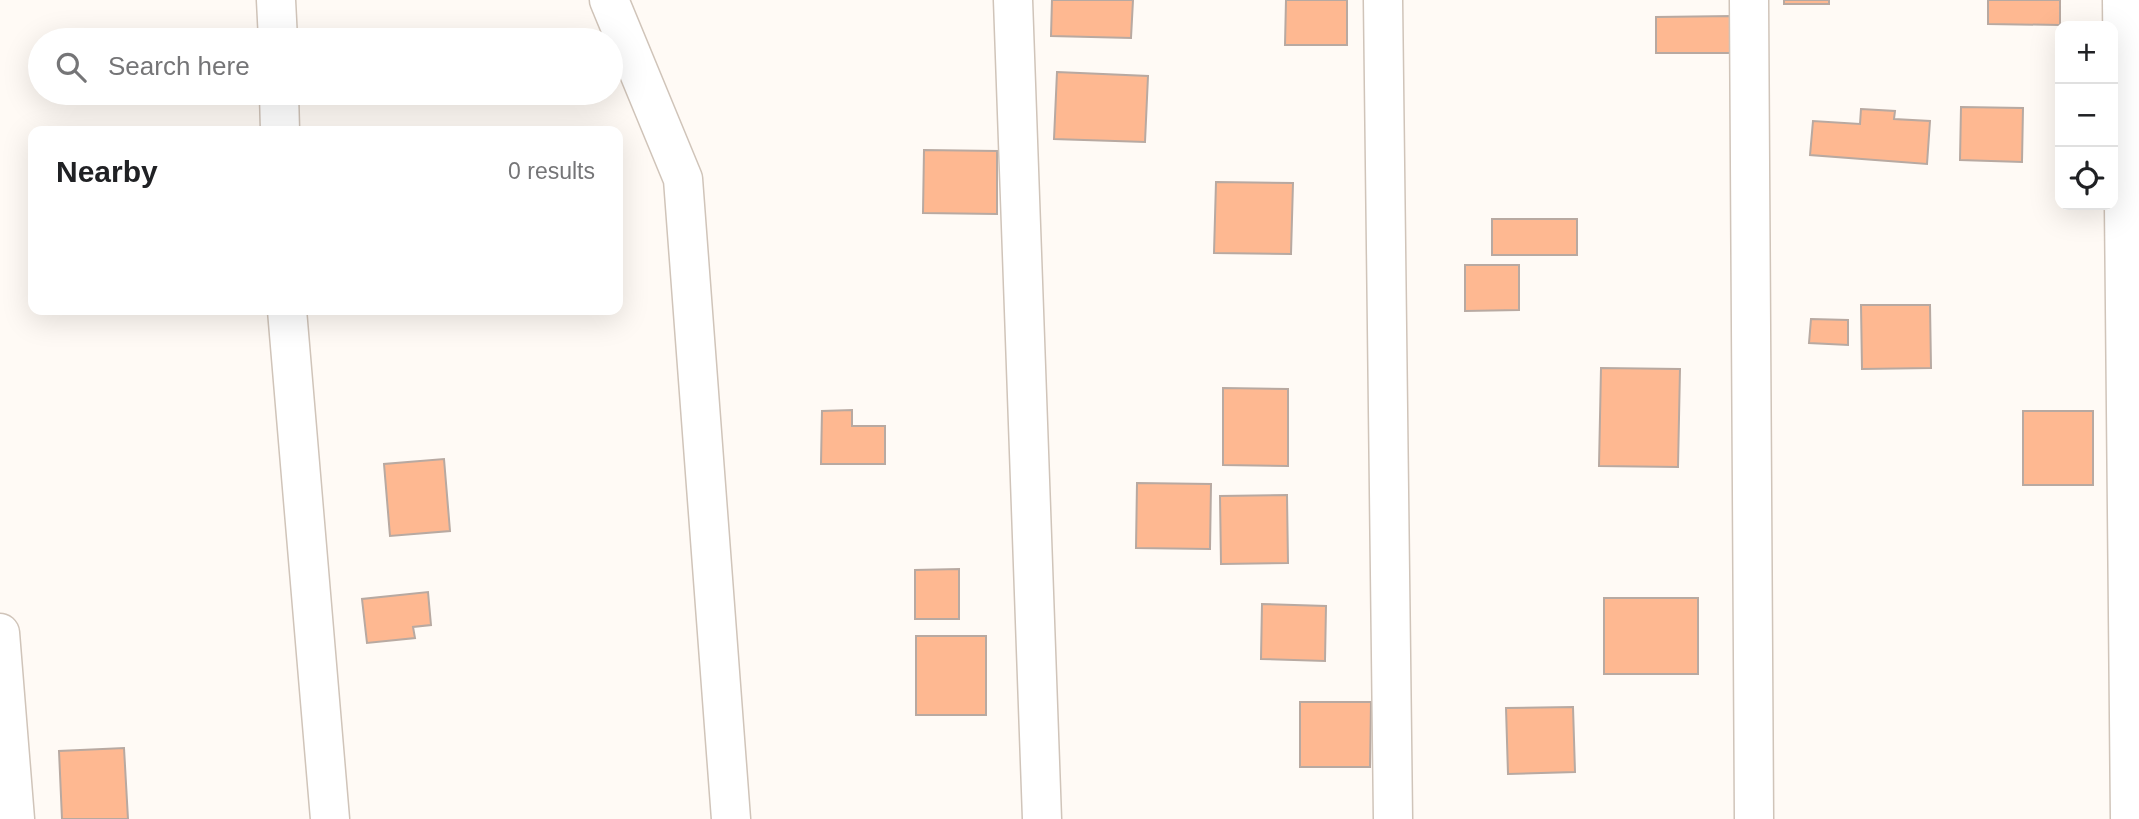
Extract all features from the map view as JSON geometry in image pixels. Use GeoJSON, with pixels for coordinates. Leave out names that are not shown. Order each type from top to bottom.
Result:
{"type":"FeatureCollection","features":[{"type":"Feature","properties":{"kind":"street"},"geometry":{"type":"LineString","coordinates":[[276,0],[277,28]]}},
{"type":"Feature","properties":{"kind":"street"},"geometry":{"type":"LineString","coordinates":[[609,0],[621,28]]}},
{"type":"Feature","properties":{"kind":"street"},"geometry":{"type":"LineString","coordinates":[[1013,0],[1042,819]]}},
{"type":"Feature","properties":{"kind":"street"},"geometry":{"type":"LineString","coordinates":[[1383,0],[1393,819]]}},
{"type":"Feature","properties":{"kind":"street"},"geometry":{"type":"LineString","coordinates":[[1749,0],[1754,819]]}},
{"type":"Feature","properties":{"kind":"street"},"geometry":{"type":"LineString","coordinates":[[2122,0],[2130,819]]}},
{"type":"Feature","properties":{"kind":"street"},"geometry":{"type":"LineString","coordinates":[[623,34],[683,178],[732,819]]}},
{"type":"Feature","properties":{"kind":"street"},"geometry":{"type":"LineString","coordinates":[[280,105],[281,126]]}},
{"type":"Feature","properties":{"kind":"street"},"geometry":{"type":"LineString","coordinates":[[287,315],[330,819]]}},
{"type":"Feature","properties":{"kind":"street"},"geometry":{"type":"LineString","coordinates":[[0,633],[15,819]]}},
{"type":"Feature","properties":{"kind":"building"},"geometry":{"type":"Polygon","coordinates":[[[1052,0],[1133,0],[1131,38],[1051,36],[1052,0]]]}},
{"type":"Feature","properties":{"kind":"building"},"geometry":{"type":"Polygon","coordinates":[[[1286,0],[1347,0],[1347,45],[1285,45],[1286,0]]]}},
{"type":"Feature","properties":{"kind":"building"},"geometry":{"type":"Polygon","coordinates":[[[1784,0],[1829,0],[1829,4],[1784,4],[1784,0]]]}},
{"type":"Feature","properties":{"kind":"building"},"geometry":{"type":"Polygon","coordinates":[[[1988,0],[2060,0],[2060,21],[2055,21],[2055,25],[1988,24],[1988,0]]]}},
{"type":"Feature","properties":{"kind":"building"},"geometry":{"type":"Polygon","coordinates":[[[1732,16],[1733,53],[1656,53],[1656,17],[1732,16]]]}},
{"type":"Feature","properties":{"kind":"building"},"geometry":{"type":"Polygon","coordinates":[[[1057,72],[1148,76],[1145,142],[1054,139],[1057,72]]]}},
{"type":"Feature","properties":{"kind":"building"},"geometry":{"type":"Polygon","coordinates":[[[1961,107],[2023,108],[2022,162],[1960,160],[1961,107]]]}},
{"type":"Feature","properties":{"kind":"building"},"geometry":{"type":"Polygon","coordinates":[[[1861,109],[1895,111],[1894,119],[1930,121],[1927,164],[1810,155],[1813,121],[1860,124],[1861,109]]]}},
{"type":"Feature","properties":{"kind":"building"},"geometry":{"type":"Polygon","coordinates":[[[924,150],[997,151],[997,214],[923,213],[924,150]]]}},
{"type":"Feature","properties":{"kind":"building"},"geometry":{"type":"Polygon","coordinates":[[[1216,182],[1293,183],[1291,254],[1214,253],[1216,182]]]}},
{"type":"Feature","properties":{"kind":"building"},"geometry":{"type":"Polygon","coordinates":[[[1492,219],[1577,219],[1577,255],[1492,255],[1492,219]]]}},
{"type":"Feature","properties":{"kind":"building"},"geometry":{"type":"Polygon","coordinates":[[[1465,265],[1519,265],[1519,310],[1465,311],[1465,265]]]}},
{"type":"Feature","properties":{"kind":"building"},"geometry":{"type":"Polygon","coordinates":[[[1861,305],[1930,305],[1931,368],[1862,369],[1861,305]]]}},
{"type":"Feature","properties":{"kind":"building"},"geometry":{"type":"Polygon","coordinates":[[[1811,319],[1848,320],[1848,345],[1809,343],[1811,319]]]}},
{"type":"Feature","properties":{"kind":"building"},"geometry":{"type":"Polygon","coordinates":[[[1601,368],[1680,369],[1678,467],[1599,466],[1601,368]]]}},
{"type":"Feature","properties":{"kind":"building"},"geometry":{"type":"Polygon","coordinates":[[[1223,388],[1288,389],[1288,466],[1223,465],[1223,388]]]}},
{"type":"Feature","properties":{"kind":"building"},"geometry":{"type":"Polygon","coordinates":[[[852,410],[852,426],[885,426],[885,464],[821,464],[822,411],[852,410]]]}},
{"type":"Feature","properties":{"kind":"building"},"geometry":{"type":"Polygon","coordinates":[[[2023,411],[2093,411],[2093,485],[2023,485],[2023,411]]]}},
{"type":"Feature","properties":{"kind":"building"},"geometry":{"type":"Polygon","coordinates":[[[444,459],[450,531],[390,536],[384,464],[444,459]]]}},
{"type":"Feature","properties":{"kind":"building"},"geometry":{"type":"Polygon","coordinates":[[[1137,483],[1211,484],[1210,549],[1136,548],[1137,483]]]}},
{"type":"Feature","properties":{"kind":"building"},"geometry":{"type":"Polygon","coordinates":[[[1287,495],[1288,563],[1221,564],[1220,496],[1287,495]]]}},
{"type":"Feature","properties":{"kind":"building"},"geometry":{"type":"Polygon","coordinates":[[[959,569],[959,619],[915,619],[915,570],[959,569]]]}},
{"type":"Feature","properties":{"kind":"building"},"geometry":{"type":"Polygon","coordinates":[[[428,592],[431,625],[413,627],[415,638],[367,643],[362,599],[428,592]]]}},
{"type":"Feature","properties":{"kind":"building"},"geometry":{"type":"Polygon","coordinates":[[[1604,598],[1698,598],[1698,674],[1604,674],[1604,598]]]}},
{"type":"Feature","properties":{"kind":"building"},"geometry":{"type":"Polygon","coordinates":[[[1262,604],[1326,606],[1325,661],[1261,659],[1262,604]]]}},
{"type":"Feature","properties":{"kind":"building"},"geometry":{"type":"Polygon","coordinates":[[[916,636],[986,636],[986,715],[916,715],[916,636]]]}},
{"type":"Feature","properties":{"kind":"building"},"geometry":{"type":"Polygon","coordinates":[[[1300,702],[1371,702],[1370,767],[1300,767],[1300,702]]]}},
{"type":"Feature","properties":{"kind":"building"},"geometry":{"type":"Polygon","coordinates":[[[1573,707],[1575,772],[1508,774],[1506,708],[1573,707]]]}},
{"type":"Feature","properties":{"kind":"building"},"geometry":{"type":"Polygon","coordinates":[[[124,748],[128,819],[62,819],[59,751],[124,748]]]}}]}
